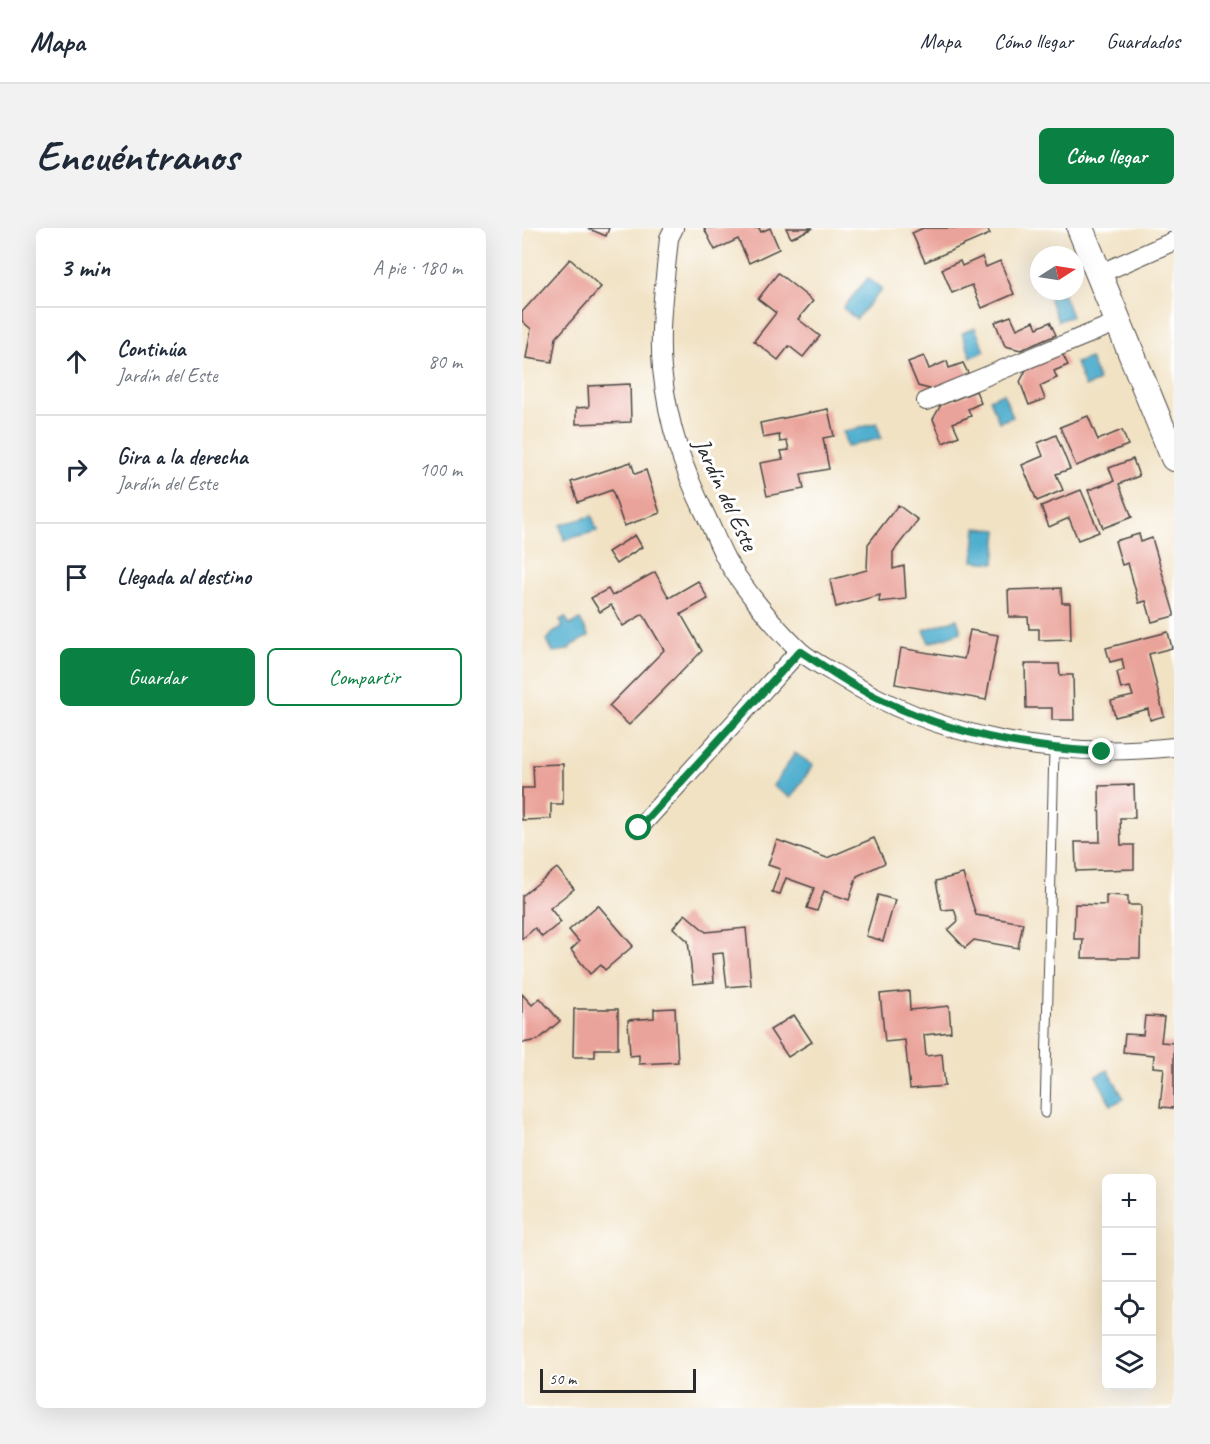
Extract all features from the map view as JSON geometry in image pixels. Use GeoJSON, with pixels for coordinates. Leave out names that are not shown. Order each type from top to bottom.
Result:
{"type":"FeatureCollection","features":[{"type":"Feature","properties":{"kind":"main road"},"geometry":{"type":"LineString","coordinates":[[1080,228],[1174,458]]}},
{"type":"Feature","properties":{"kind":"street","name":"Jardín del Este"},"geometry":{"type":"LineString","coordinates":[[674,228],[669,238],[662,308],[662,368],[673,437],[689,482],[727,561],[770,619],[800,651],[886,703],[921,717],[992,739],[1054,749],[1102,752],[1174,747]]}},
{"type":"Feature","properties":{"kind":"street"},"geometry":{"type":"LineString","coordinates":[[1099,273],[1174,241]]}},
{"type":"Feature","properties":{"kind":"street"},"geometry":{"type":"LineString","coordinates":[[926,401],[1118,322]]}},
{"type":"Feature","properties":{"kind":"street"},"geometry":{"type":"LineString","coordinates":[[639,828],[800,651]]}},
{"type":"Feature","properties":{"kind":"lane"},"geometry":{"type":"LineString","coordinates":[[1045,1113],[1054,749]]}},
{"type":"Feature","properties":{"kind":"water"},"geometry":{"type":"Polygon","coordinates":[[[868,278],[882,289],[856,319],[843,308],[868,278]]]}},
{"type":"Feature","properties":{"kind":"water"},"geometry":{"type":"Polygon","coordinates":[[[1050,300],[1066,300],[1072,316],[1058,321],[1050,300]]]}},
{"type":"Feature","properties":{"kind":"water"},"geometry":{"type":"Polygon","coordinates":[[[975,328],[985,351],[971,357],[962,333],[975,328]]]}},
{"type":"Feature","properties":{"kind":"water"},"geometry":{"type":"Polygon","coordinates":[[[1090,358],[1099,381],[1085,387],[1076,363],[1090,358]]]}},
{"type":"Feature","properties":{"kind":"water"},"geometry":{"type":"Polygon","coordinates":[[[1003,393],[1013,417],[999,422],[990,399],[1003,393]]]}},
{"type":"Feature","properties":{"kind":"water"},"geometry":{"type":"Polygon","coordinates":[[[877,423],[881,438],[847,447],[843,432],[877,423]]]}},
{"type":"Feature","properties":{"kind":"water"},"geometry":{"type":"Polygon","coordinates":[[[592,516],[597,531],[564,540],[560,525],[592,516]]]}},
{"type":"Feature","properties":{"kind":"water"},"geometry":{"type":"Polygon","coordinates":[[[976,528],[998,530],[995,563],[973,561],[976,528]]]}},
{"type":"Feature","properties":{"kind":"water"},"geometry":{"type":"Polygon","coordinates":[[[565,617],[570,625],[580,620],[589,636],[572,645],[568,650],[553,652],[547,640],[563,627],[560,620],[565,617]]]}},
{"type":"Feature","properties":{"kind":"water"},"geometry":{"type":"Polygon","coordinates":[[[957,619],[961,632],[929,643],[924,630],[957,619]]]}},
{"type":"Feature","properties":{"kind":"water"},"geometry":{"type":"Polygon","coordinates":[[[795,753],[813,765],[791,798],[773,786],[795,753]]]}},
{"type":"Feature","properties":{"kind":"water"},"geometry":{"type":"Polygon","coordinates":[[[1108,1070],[1124,1099],[1111,1105],[1096,1076],[1108,1070]]]}},
{"type":"Feature","properties":{"kind":"building"},"geometry":{"type":"Polygon","coordinates":[[[587,228],[609,228],[606,236],[587,228]]]}},
{"type":"Feature","properties":{"kind":"building"},"geometry":{"type":"Polygon","coordinates":[[[704,228],[759,228],[761,232],[770,228],[779,249],[749,263],[738,239],[715,250],[704,228]]]}},
{"type":"Feature","properties":{"kind":"building"},"geometry":{"type":"Polygon","coordinates":[[[786,228],[813,228],[791,238],[786,228]]]}},
{"type":"Feature","properties":{"kind":"building"},"geometry":{"type":"Polygon","coordinates":[[[923,228],[987,228],[990,234],[925,262],[912,233],[923,228]]]}},
{"type":"Feature","properties":{"kind":"building"},"geometry":{"type":"Polygon","coordinates":[[[982,257],[986,267],[1000,261],[1014,294],[982,308],[972,285],[952,293],[942,269],[960,261],[962,266],[982,257]]]}},
{"type":"Feature","properties":{"kind":"building"},"geometry":{"type":"Polygon","coordinates":[[[570,259],[601,287],[556,338],[552,362],[526,358],[531,329],[522,321],[522,312],[570,259]]]}},
{"type":"Feature","properties":{"kind":"building"},"geometry":{"type":"Polygon","coordinates":[[[778,273],[813,301],[798,319],[820,336],[803,357],[789,346],[778,360],[754,341],[776,313],[758,299],[778,273]]]}},
{"type":"Feature","properties":{"kind":"building"},"geometry":{"type":"Polygon","coordinates":[[[1011,316],[1017,329],[1034,321],[1037,328],[1050,322],[1056,335],[1021,350],[1005,346],[995,322],[1011,316]]]}},
{"type":"Feature","properties":{"kind":"building"},"geometry":{"type":"Polygon","coordinates":[[[1062,353],[1068,365],[1054,371],[1057,378],[1040,386],[1045,399],[1029,405],[1020,382],[1027,368],[1062,353]]]}},
{"type":"Feature","properties":{"kind":"building"},"geometry":{"type":"Polygon","coordinates":[[[924,356],[929,369],[947,361],[949,368],[963,363],[969,375],[933,390],[918,386],[908,362],[924,356]]]}},
{"type":"Feature","properties":{"kind":"building"},"geometry":{"type":"Polygon","coordinates":[[[630,384],[631,422],[576,424],[576,408],[589,407],[588,386],[630,384]]]}},
{"type":"Feature","properties":{"kind":"building"},"geometry":{"type":"Polygon","coordinates":[[[976,391],[981,403],[968,409],[971,416],[953,423],[959,436],[943,443],[933,419],[941,405],[976,391]]]}},
{"type":"Feature","properties":{"kind":"building"},"geometry":{"type":"Polygon","coordinates":[[[828,409],[834,436],[823,438],[829,469],[801,474],[804,489],[767,496],[760,463],[783,459],[781,451],[789,450],[787,441],[780,442],[779,435],[763,438],[760,423],[828,409]]]}},
{"type":"Feature","properties":{"kind":"building"},"geometry":{"type":"Polygon","coordinates":[[[1088,416],[1098,440],[1122,430],[1128,445],[1076,466],[1060,427],[1088,416]]]}},
{"type":"Feature","properties":{"kind":"building"},"geometry":{"type":"Polygon","coordinates":[[[1056,435],[1070,469],[1056,474],[1063,490],[1037,501],[1022,465],[1043,456],[1038,443],[1056,435]]]}},
{"type":"Feature","properties":{"kind":"building"},"geometry":{"type":"Polygon","coordinates":[[[1133,459],[1139,476],[1119,484],[1132,517],[1103,528],[1088,490],[1114,481],[1109,468],[1133,459]]]}},
{"type":"Feature","properties":{"kind":"building"},"geometry":{"type":"Polygon","coordinates":[[[631,462],[635,474],[646,470],[660,513],[624,526],[612,490],[578,502],[571,482],[631,462]]]}},
{"type":"Feature","properties":{"kind":"building"},"geometry":{"type":"Polygon","coordinates":[[[1081,490],[1099,532],[1078,540],[1069,518],[1049,527],[1041,506],[1081,490]]]}},
{"type":"Feature","properties":{"kind":"building"},"geometry":{"type":"Polygon","coordinates":[[[898,505],[918,520],[893,552],[893,569],[904,566],[906,599],[879,602],[880,595],[836,607],[830,580],[867,570],[868,544],[898,505]]]}},
{"type":"Feature","properties":{"kind":"building"},"geometry":{"type":"Polygon","coordinates":[[[1139,534],[1141,542],[1152,538],[1174,616],[1152,622],[1146,601],[1139,603],[1128,563],[1122,565],[1115,541],[1139,534]]]}},
{"type":"Feature","properties":{"kind":"building"},"geometry":{"type":"Polygon","coordinates":[[[635,535],[642,547],[616,564],[608,552],[635,535]]]}},
{"type":"Feature","properties":{"kind":"building"},"geometry":{"type":"Polygon","coordinates":[[[655,572],[669,598],[698,581],[708,599],[681,614],[702,651],[629,725],[609,706],[664,650],[643,614],[623,626],[611,605],[600,612],[591,598],[608,589],[612,596],[655,572]]]}},
{"type":"Feature","properties":{"kind":"building"},"geometry":{"type":"Polygon","coordinates":[[[1061,588],[1062,603],[1070,603],[1071,639],[1039,640],[1039,629],[1029,629],[1028,617],[1009,617],[1008,590],[1061,588]]]}},
{"type":"Feature","properties":{"kind":"building"},"geometry":{"type":"Polygon","coordinates":[[[970,630],[998,635],[986,700],[895,684],[901,648],[964,659],[970,630]]]}},
{"type":"Feature","properties":{"kind":"building"},"geometry":{"type":"Polygon","coordinates":[[[1168,632],[1172,648],[1149,654],[1164,716],[1150,720],[1148,709],[1115,717],[1111,701],[1133,696],[1130,687],[1121,689],[1117,672],[1124,670],[1122,659],[1110,662],[1106,648],[1168,632]]]}},
{"type":"Feature","properties":{"kind":"building"},"geometry":{"type":"Polygon","coordinates":[[[1025,664],[1059,664],[1060,675],[1073,675],[1074,720],[1052,720],[1052,708],[1026,708],[1025,664]]]}},
{"type":"Feature","properties":{"kind":"building"},"geometry":{"type":"Polygon","coordinates":[[[563,764],[563,804],[551,804],[551,819],[522,820],[522,788],[534,788],[533,765],[563,764]]]}},
{"type":"Feature","properties":{"kind":"building"},"geometry":{"type":"Polygon","coordinates":[[[1134,785],[1135,818],[1120,818],[1121,845],[1134,845],[1134,869],[1076,871],[1075,842],[1100,842],[1099,786],[1134,785]]]}},
{"type":"Feature","properties":{"kind":"building"},"geometry":{"type":"Polygon","coordinates":[[[874,838],[885,863],[857,876],[849,900],[824,891],[817,911],[807,908],[814,888],[786,878],[780,894],[772,892],[780,869],[768,865],[777,840],[827,858],[874,838]]]}},
{"type":"Feature","properties":{"kind":"building"},"geometry":{"type":"Polygon","coordinates":[[[557,868],[574,889],[550,908],[561,922],[542,937],[535,928],[522,939],[522,896],[557,868]]]}},
{"type":"Feature","properties":{"kind":"building"},"geometry":{"type":"Polygon","coordinates":[[[963,874],[976,915],[1023,923],[1018,948],[974,940],[965,948],[948,930],[958,921],[954,909],[942,910],[936,881],[963,874]]]}},
{"type":"Feature","properties":{"kind":"building"},"geometry":{"type":"Polygon","coordinates":[[[878,895],[895,900],[883,941],[866,936],[878,895]]]}},
{"type":"Feature","properties":{"kind":"building"},"geometry":{"type":"Polygon","coordinates":[[[1106,895],[1128,896],[1128,905],[1141,905],[1140,958],[1082,958],[1083,939],[1074,939],[1075,904],[1106,905],[1106,895]]]}},
{"type":"Feature","properties":{"kind":"building"},"geometry":{"type":"Polygon","coordinates":[[[598,905],[633,946],[605,970],[601,965],[590,974],[571,950],[579,942],[569,930],[598,905]]]}},
{"type":"Feature","properties":{"kind":"building"},"geometry":{"type":"Polygon","coordinates":[[[685,914],[706,932],[746,928],[751,985],[727,987],[723,953],[712,954],[714,982],[693,984],[688,941],[673,928],[685,914]]]}},
{"type":"Feature","properties":{"kind":"building"},"geometry":{"type":"Polygon","coordinates":[[[909,991],[910,1010],[949,1006],[951,1032],[924,1035],[926,1056],[942,1054],[945,1086],[910,1089],[905,1040],[885,1042],[880,994],[909,991]]]}},
{"type":"Feature","properties":{"kind":"building"},"geometry":{"type":"Polygon","coordinates":[[[522,994],[532,1005],[540,998],[560,1021],[538,1040],[522,1043],[522,994]]]}},
{"type":"Feature","properties":{"kind":"building"},"geometry":{"type":"Polygon","coordinates":[[[675,1008],[678,1062],[639,1064],[639,1055],[630,1056],[628,1020],[654,1018],[654,1009],[675,1008]]]}},
{"type":"Feature","properties":{"kind":"building"},"geometry":{"type":"Polygon","coordinates":[[[574,1009],[618,1009],[618,1049],[595,1049],[595,1057],[573,1057],[574,1009]]]}},
{"type":"Feature","properties":{"kind":"building"},"geometry":{"type":"Polygon","coordinates":[[[794,1015],[812,1042],[788,1057],[770,1030],[794,1015]]]}},
{"type":"Feature","properties":{"kind":"building"},"geometry":{"type":"Polygon","coordinates":[[[1145,1016],[1164,1017],[1161,1042],[1174,1043],[1174,1108],[1160,1107],[1164,1068],[1153,1067],[1154,1055],[1123,1052],[1125,1034],[1143,1035],[1145,1016]]]}},
{"type":"Feature","properties":{"kind":"route"},"geometry":{"type":"LineString","coordinates":[[639,828],[800,651],[886,703],[956,729],[1029,746],[1102,752]]}}]}
